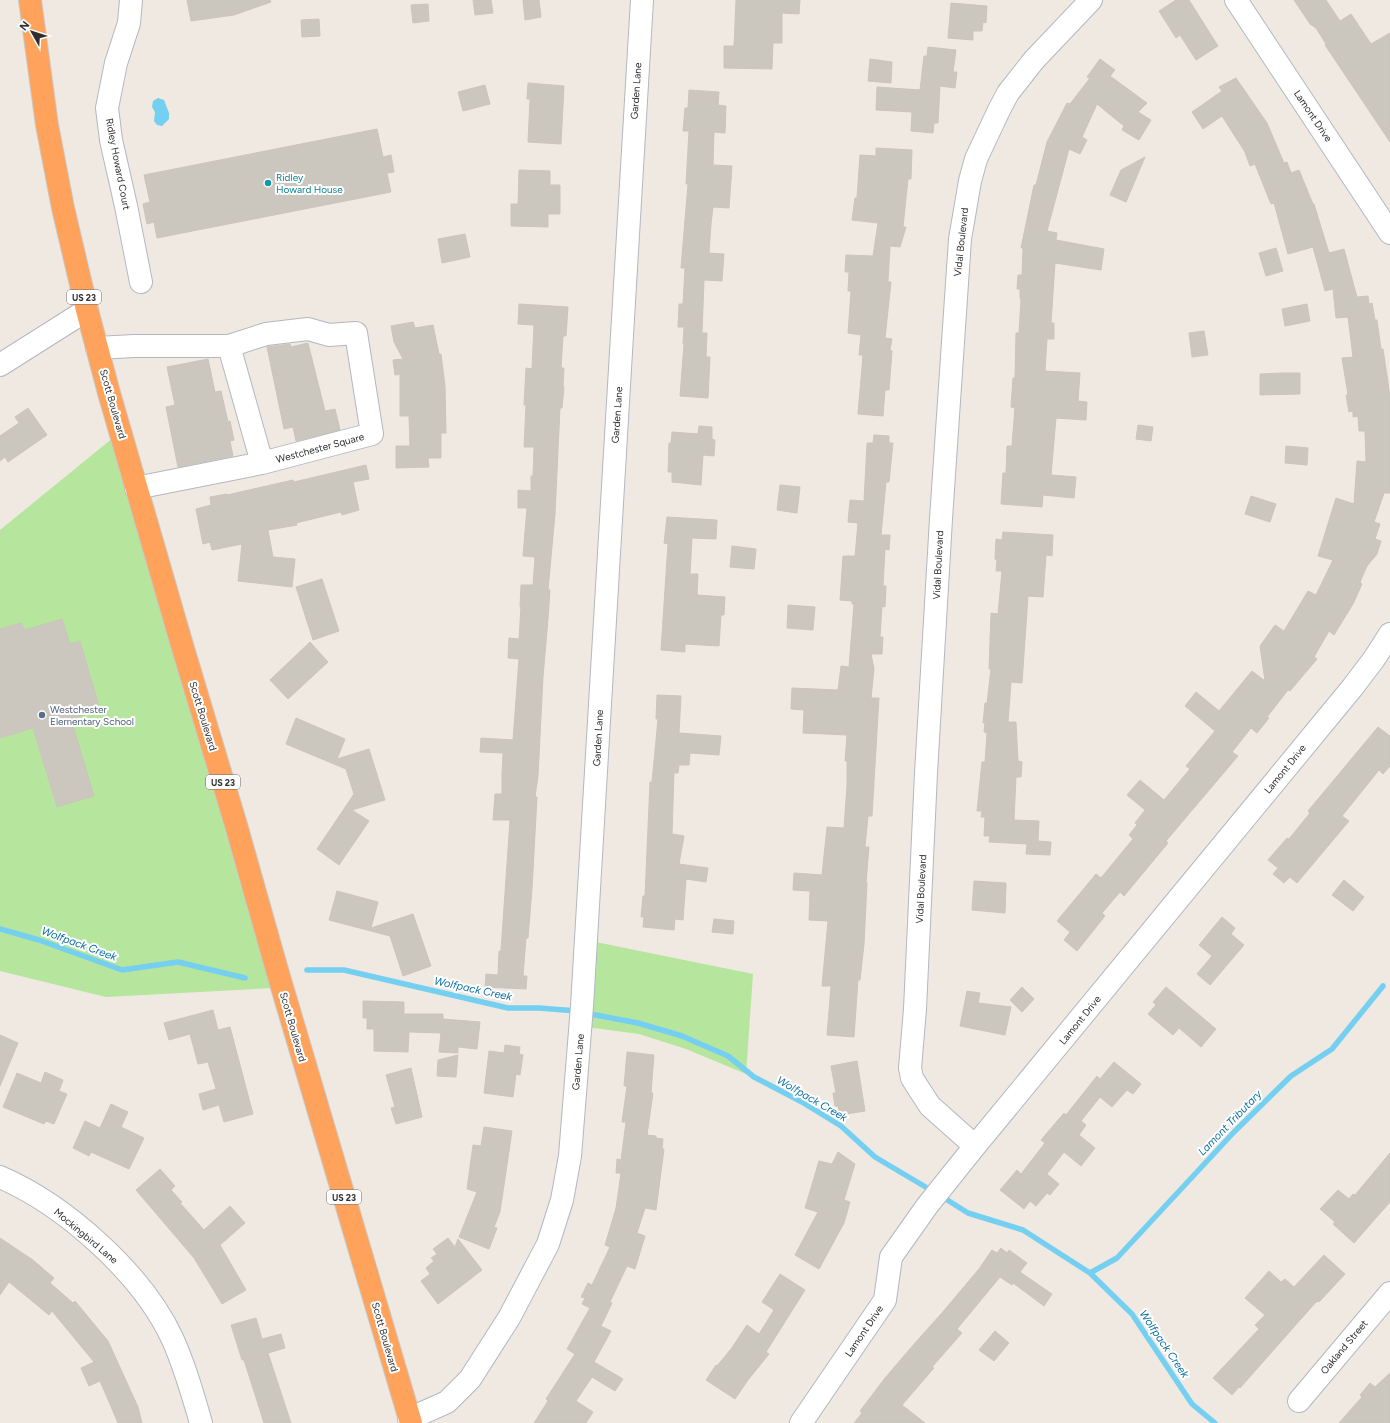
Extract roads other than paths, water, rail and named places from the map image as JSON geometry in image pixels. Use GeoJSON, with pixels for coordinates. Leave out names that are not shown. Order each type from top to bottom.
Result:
{"type":"FeatureCollection","features":[{"type":"Feature","properties":{"kind":"highway","name":"Scott Boulevard"},"geometry":{"type":"LineString","coordinates":[[30,0],[48,132],[63,208],[97,348],[136,488],[410,1421]]}},
{"type":"Feature","properties":{"kind":"street","name":"Ridley Howard Court"},"geometry":{"type":"LineString","coordinates":[[131,0],[130,23],[116,63],[107,108],[111,140],[126,206],[140,282]]}},
{"type":"Feature","properties":{"kind":"street","name":"Garden Lane"},"geometry":{"type":"LineString","coordinates":[[410,1421],[448,1402],[470,1380],[509,1318],[548,1244],[562,1200],[570,1156],[582,1012],[642,0]]}},
{"type":"Feature","properties":{"kind":"street","name":"Vidal Boulevard"},"geometry":{"type":"LineString","coordinates":[[975,1146],[926,1101],[912,1078],[910,1068],[915,1009],[926,773],[940,527],[960,239],[967,195],[976,159],[998,110],[1008,93],[1034,60],[1091,0]]}},
{"type":"Feature","properties":{"kind":"street","name":"Lamont Drive"},"geometry":{"type":"LineString","coordinates":[[1236,0],[1390,233]]}},
{"type":"Feature","properties":{"kind":"street"},"geometry":{"type":"LineString","coordinates":[[0,365],[87,310]]}},
{"type":"Feature","properties":{"kind":"street","name":"Westchester Square"},"geometry":{"type":"LineString","coordinates":[[136,488],[262,463],[372,434],[356,333],[329,335],[308,329],[266,334],[229,346],[262,463]]}},
{"type":"Feature","properties":{"kind":"street"},"geometry":{"type":"LineString","coordinates":[[97,348],[134,346],[229,346]]}},
{"type":"Feature","properties":{"kind":"street","name":"Lamont Drive"},"geometry":{"type":"LineString","coordinates":[[801,1423],[885,1300],[892,1257],[927,1206],[1352,688],[1374,660],[1390,634]]}},
{"type":"Feature","properties":{"kind":"street","name":"Mockingbird Lane"},"geometry":{"type":"LineString","coordinates":[[0,1177],[15,1183],[40,1198],[78,1226],[116,1259],[135,1280],[161,1318],[173,1339],[184,1366],[201,1423]]}},
{"type":"Feature","properties":{"kind":"street","name":"Oakland Street"},"geometry":{"type":"LineString","coordinates":[[1299,1400],[1390,1293]]}},
{"type":"Feature","properties":{"kind":"water"},"geometry":{"type":"Polygon","coordinates":[[[158,98],[164,100],[169,113],[169,119],[162,126],[157,125],[154,121],[155,112],[152,107],[153,101],[158,98]]]}},
{"type":"Feature","properties":{"kind":"waterway","name":"Wolfpack Creek"},"geometry":{"type":"LineString","coordinates":[[0,929],[39,940],[122,970],[178,962],[245,978]]}},
{"type":"Feature","properties":{"kind":"waterway","name":"Wolfpack Creek"},"geometry":{"type":"LineString","coordinates":[[307,970],[344,970],[508,1008],[539,1008],[577,1011]]}},
{"type":"Feature","properties":{"kind":"waterway","name":"Lamont Tributary"},"geometry":{"type":"LineString","coordinates":[[1090,1273],[1117,1258],[1234,1132],[1291,1076],[1332,1049],[1383,986]]}},
{"type":"Feature","properties":{"kind":"waterway","name":"Wolfpack Creek"},"geometry":{"type":"LineString","coordinates":[[585,1013],[638,1023],[682,1036],[728,1056],[754,1077],[802,1102],[841,1126],[875,1157],[934,1192]]}},
{"type":"Feature","properties":{"kind":"waterway","name":"Wolfpack Creek"},"geometry":{"type":"LineString","coordinates":[[941,1196],[968,1213],[1023,1230],[1090,1273],[1132,1314],[1192,1404],[1215,1423]]}},
{"type":"Feature","properties":{"kind":"place","name":"Ridley Howard House"},"geometry":{"type":"Point","coordinates":[268,183]}},
{"type":"Feature","properties":{"kind":"place","name":"Westchester Elementary School"},"geometry":{"type":"Point","coordinates":[42,715]}}]}
